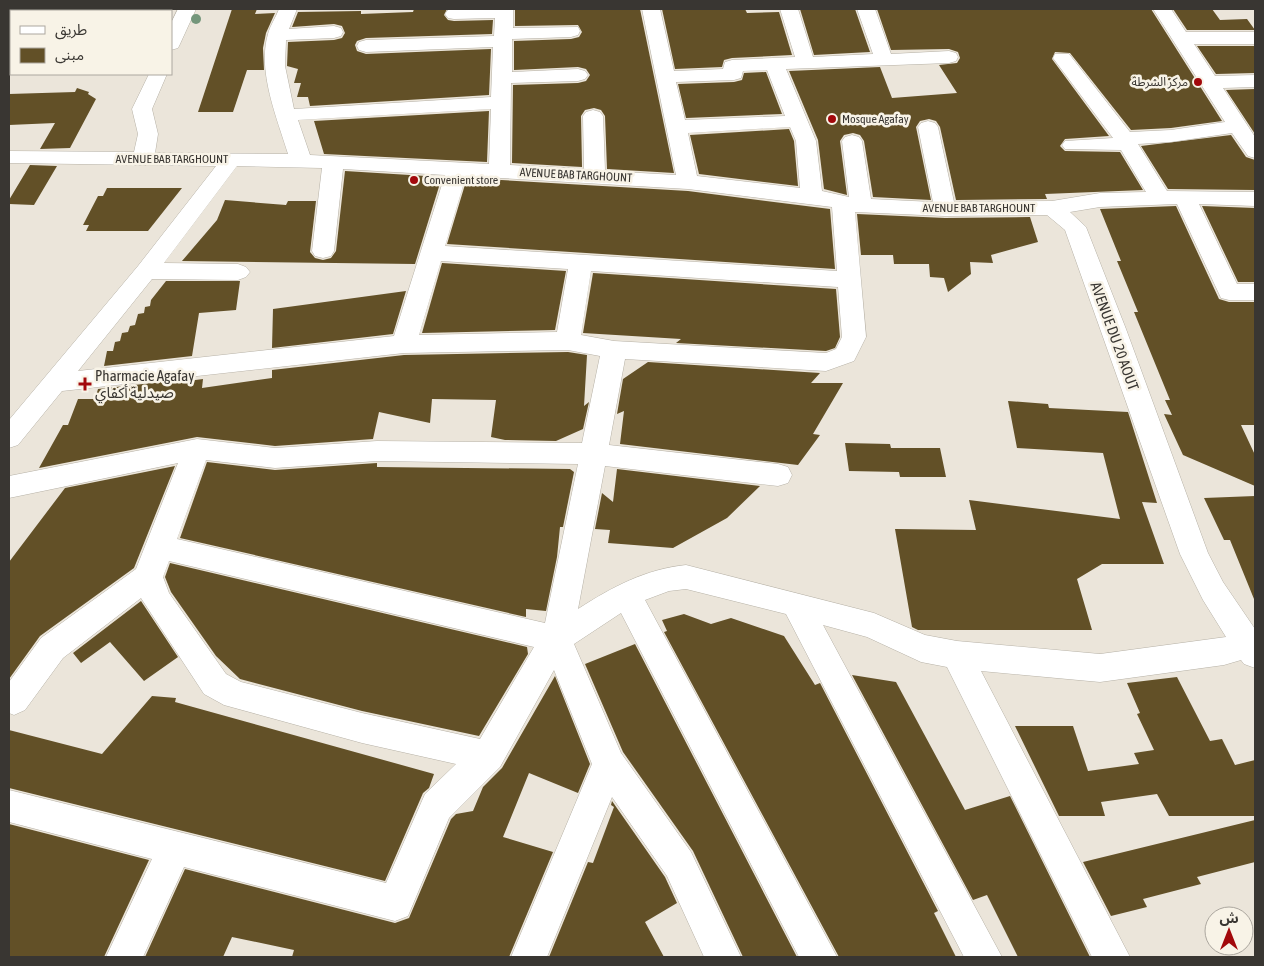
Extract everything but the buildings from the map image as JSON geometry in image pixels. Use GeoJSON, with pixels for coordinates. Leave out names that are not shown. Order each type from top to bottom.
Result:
{"type":"FeatureCollection","features":[{"type":"Feature","properties":{"kind":"street"},"geometry":{"type":"LineString","coordinates":[[172,42],[187,9]]}},
{"type":"Feature","properties":{"kind":"street"},"geometry":{"type":"LineString","coordinates":[[288,9],[276,35],[274,57],[276,85],[301,161]]}},
{"type":"Feature","properties":{"kind":"street"},"geometry":{"type":"LineString","coordinates":[[651,9],[688,182]]}},
{"type":"Feature","properties":{"kind":"street"},"geometry":{"type":"LineString","coordinates":[[789,9],[806,63]]}},
{"type":"Feature","properties":{"kind":"street"},"geometry":{"type":"LineString","coordinates":[[866,9],[884,60]]}},
{"type":"Feature","properties":{"kind":"street"},"geometry":{"type":"LineString","coordinates":[[1162,9],[1255,152]]}},
{"type":"Feature","properties":{"kind":"street"},"geometry":{"type":"LineString","coordinates":[[454,14],[504,11],[502,78],[499,103],[499,171]]}},
{"type":"Feature","properties":{"kind":"street"},"geometry":{"type":"LineString","coordinates":[[366,46],[571,31]]}},
{"type":"Feature","properties":{"kind":"street"},"geometry":{"type":"LineString","coordinates":[[276,35],[334,32]]}},
{"type":"Feature","properties":{"kind":"street"},"geometry":{"type":"LineString","coordinates":[[1181,38],[1255,38]]}},
{"type":"Feature","properties":{"kind":"street"},"geometry":{"type":"LineString","coordinates":[[665,78],[734,74],[732,66],[949,57]]}},
{"type":"Feature","properties":{"kind":"street"},"geometry":{"type":"LineString","coordinates":[[1062,58],[1126,141],[1161,198]]}},
{"type":"Feature","properties":{"kind":"street"},"geometry":{"type":"LineString","coordinates":[[774,64],[806,141],[812,196]]}},
{"type":"Feature","properties":{"kind":"street"},"geometry":{"type":"LineString","coordinates":[[143,159],[148,134],[142,109],[158,75]]}},
{"type":"Feature","properties":{"kind":"street"},"geometry":{"type":"LineString","coordinates":[[502,78],[578,75]]}},
{"type":"Feature","properties":{"kind":"street"},"geometry":{"type":"LineString","coordinates":[[1210,82],[1255,82]]}},
{"type":"Feature","properties":{"kind":"street"},"geometry":{"type":"LineString","coordinates":[[287,115],[499,103]]}},
{"type":"Feature","properties":{"kind":"street"},"geometry":{"type":"LineString","coordinates":[[593,116],[595,176]]}},
{"type":"Feature","properties":{"kind":"street"},"geometry":{"type":"LineString","coordinates":[[676,127],[799,121]]}},
{"type":"Feature","properties":{"kind":"street"},"geometry":{"type":"LineString","coordinates":[[1072,145],[1171,136],[1238,126]]}},
{"type":"Feature","properties":{"kind":"street"},"geometry":{"type":"LineString","coordinates":[[928,127],[944,210]]}},
{"type":"Feature","properties":{"kind":"street"},"geometry":{"type":"LineString","coordinates":[[54,383],[404,344],[568,341],[614,350],[826,362],[840,360],[849,351],[854,337],[849,280],[852,141]]}},
{"type":"Feature","properties":{"kind":"street","name":"AVENUE BAB TARGHOUNT"},"geometry":{"type":"LineString","coordinates":[[9,157],[334,162],[688,182],[812,196],[852,204],[944,210],[1052,208]]}},
{"type":"Feature","properties":{"kind":"street"},"geometry":{"type":"LineString","coordinates":[[9,438],[146,271],[232,159]]}},
{"type":"Feature","properties":{"kind":"street"},"geometry":{"type":"LineString","coordinates":[[323,251],[334,162]]}},
{"type":"Feature","properties":{"kind":"street"},"geometry":{"type":"LineString","coordinates":[[404,344],[457,169]]}},
{"type":"Feature","properties":{"kind":"street"},"geometry":{"type":"LineString","coordinates":[[1185,197],[1229,292],[1255,292]]}},
{"type":"Feature","properties":{"kind":"street"},"geometry":{"type":"LineString","coordinates":[[1052,208],[1100,200],[1185,197],[1255,199]]}},
{"type":"Feature","properties":{"kind":"street","name":"AVENUE DU 20 AOUT"},"geometry":{"type":"LineString","coordinates":[[1052,208],[1075,227],[1114,329],[1194,554],[1213,591],[1252,649]]}},
{"type":"Feature","properties":{"kind":"street"},"geometry":{"type":"LineString","coordinates":[[431,253],[849,280]]}},
{"type":"Feature","properties":{"kind":"street"},"geometry":{"type":"LineString","coordinates":[[568,341],[581,263]]}},
{"type":"Feature","properties":{"kind":"street"},"geometry":{"type":"LineString","coordinates":[[146,271],[238,272]]}},
{"type":"Feature","properties":{"kind":"street"},"geometry":{"type":"LineString","coordinates":[[9,806],[396,904],[437,806],[488,756],[526,687],[557,639],[614,350]]}},
{"type":"Feature","properties":{"kind":"street"},"geometry":{"type":"LineString","coordinates":[[14,700],[52,648],[148,577],[197,450]]}},
{"type":"Feature","properties":{"kind":"street"},"geometry":{"type":"LineString","coordinates":[[9,487],[197,450],[275,458],[376,451],[593,454],[778,475]]}},
{"type":"Feature","properties":{"kind":"street"},"geometry":{"type":"LineString","coordinates":[[159,548],[557,639],[627,595],[674,577],[686,577],[796,604],[874,626],[921,648],[957,655],[1100,668],[1252,649]]}},
{"type":"Feature","properties":{"kind":"street"},"geometry":{"type":"LineString","coordinates":[[148,577],[157,600],[215,684],[235,695],[362,728],[488,756]]}},
{"type":"Feature","properties":{"kind":"street"},"geometry":{"type":"LineString","coordinates":[[627,595],[819,957]]}},
{"type":"Feature","properties":{"kind":"street"},"geometry":{"type":"LineString","coordinates":[[796,604],[984,957]]}},
{"type":"Feature","properties":{"kind":"street"},"geometry":{"type":"LineString","coordinates":[[557,639],[609,764],[679,864],[723,957]]}},
{"type":"Feature","properties":{"kind":"street"},"geometry":{"type":"LineString","coordinates":[[957,655],[1112,957]]}},
{"type":"Feature","properties":{"kind":"street"},"geometry":{"type":"LineString","coordinates":[[529,957],[609,764]]}},
{"type":"Feature","properties":{"kind":"street"},"geometry":{"type":"LineString","coordinates":[[124,957],[175,848]]}},
{"type":"Feature","properties":{"kind":"place","name":"مركز الشرطة"},"geometry":{"type":"Point","coordinates":[1198,82]}},
{"type":"Feature","properties":{"kind":"place","name":"Mosque Agafay"},"geometry":{"type":"Point","coordinates":[832,119]}},
{"type":"Feature","properties":{"kind":"place","name":"Convenient store"},"geometry":{"type":"Point","coordinates":[414,180]}},
{"type":"Feature","properties":{"kind":"place","name":"Pharmacie Agafay صيدلية أكفاي"},"geometry":{"type":"Point","coordinates":[85,384]}}]}
